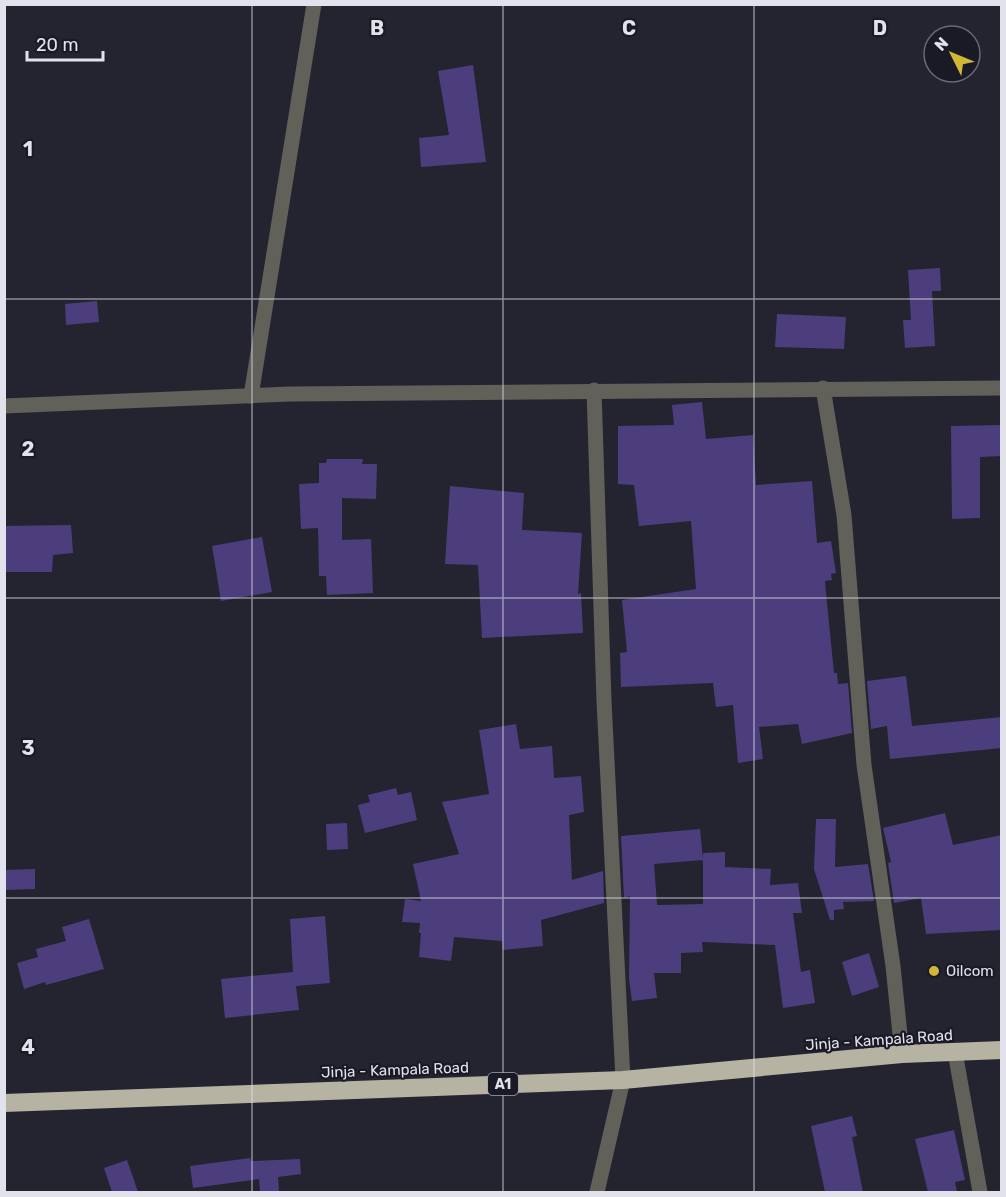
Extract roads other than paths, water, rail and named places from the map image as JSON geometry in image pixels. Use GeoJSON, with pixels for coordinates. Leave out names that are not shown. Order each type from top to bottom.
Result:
{"type":"FeatureCollection","features":[{"type":"Feature","properties":{"kind":"highway","name":"Jinja - Kampala Road"},"geometry":{"type":"LineString","coordinates":[[4,1103],[623,1080],[902,1054],[1002,1050]]}},
{"type":"Feature","properties":{"kind":"street"},"geometry":{"type":"LineString","coordinates":[[251,396],[314,4]]}},
{"type":"Feature","properties":{"kind":"street"},"geometry":{"type":"LineString","coordinates":[[823,388],[844,515],[864,765],[892,956],[902,1054]]}},
{"type":"Feature","properties":{"kind":"street"},"geometry":{"type":"LineString","coordinates":[[4,406],[251,396],[594,390],[1002,388]]}},
{"type":"Feature","properties":{"kind":"street"},"geometry":{"type":"LineString","coordinates":[[594,390],[604,701],[623,1080],[597,1192]]}},
{"type":"Feature","properties":{"kind":"street"},"geometry":{"type":"LineString","coordinates":[[955,1052],[980,1192]]}},
{"type":"Feature","properties":{"kind":"place","name":"Oilcom"},"geometry":{"type":"Point","coordinates":[934,971]}}]}
